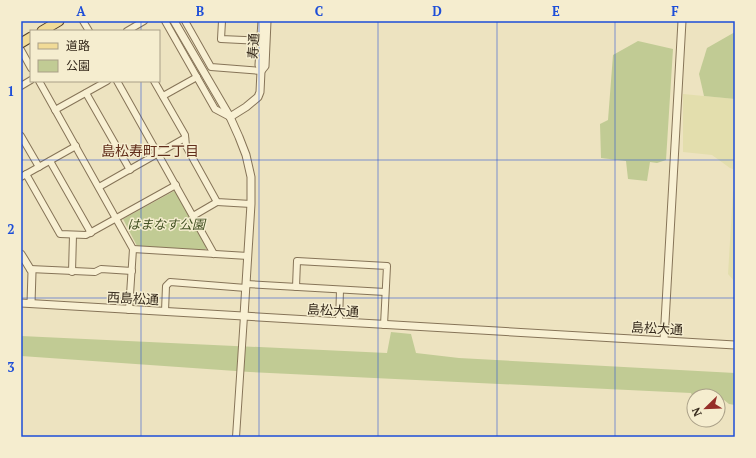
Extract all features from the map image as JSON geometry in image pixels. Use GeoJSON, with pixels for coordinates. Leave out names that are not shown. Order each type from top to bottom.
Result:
{"type":"FeatureCollection","features":[{"type":"Feature","properties":{"kind":"main road"},"geometry":{"type":"LineString","coordinates":[[44,30],[59,21]]}},
{"type":"Feature","properties":{"kind":"main road"},"geometry":{"type":"LineString","coordinates":[[21,43],[30,38]]}},
{"type":"Feature","properties":{"kind":"street"},"geometry":{"type":"LineString","coordinates":[[84,21],[88,30]]}},
{"type":"Feature","properties":{"kind":"street"},"geometry":{"type":"LineString","coordinates":[[129,30],[144,21]]}},
{"type":"Feature","properties":{"kind":"street"},"geometry":{"type":"LineString","coordinates":[[165,21],[215,110],[230,117]]}},
{"type":"Feature","properties":{"kind":"street"},"geometry":{"type":"LineString","coordinates":[[174,21],[230,117],[239,137],[251,177],[251,204],[236,437]]}},
{"type":"Feature","properties":{"kind":"street"},"geometry":{"type":"LineString","coordinates":[[185,21],[211,67],[261,71]]}},
{"type":"Feature","properties":{"kind":"street"},"geometry":{"type":"LineString","coordinates":[[222,21],[221,39],[263,41]]}},
{"type":"Feature","properties":{"kind":"street","name":"寿通"},"geometry":{"type":"LineString","coordinates":[[230,117],[246,107],[258,97],[260,92],[261,71],[264,66],[262,21]]}},
{"type":"Feature","properties":{"kind":"street","name":"寿通"},"geometry":{"type":"LineString","coordinates":[[263,41],[267,21]]}},
{"type":"Feature","properties":{"kind":"street"},"geometry":{"type":"LineString","coordinates":[[664,340],[682,21]]}},
{"type":"Feature","properties":{"kind":"street"},"geometry":{"type":"LineString","coordinates":[[21,50],[30,66]]}},
{"type":"Feature","properties":{"kind":"street"},"geometry":{"type":"LineString","coordinates":[[163,96],[197,77]]}},
{"type":"Feature","properties":{"kind":"street"},"geometry":{"type":"LineString","coordinates":[[21,86],[30,81]]}},
{"type":"Feature","properties":{"kind":"street"},"geometry":{"type":"LineString","coordinates":[[40,82],[133,249],[129,310]]}},
{"type":"Feature","properties":{"kind":"street"},"geometry":{"type":"LineString","coordinates":[[55,110],[105,82]]}},
{"type":"Feature","properties":{"kind":"street"},"geometry":{"type":"LineString","coordinates":[[118,82],[214,254]]}},
{"type":"Feature","properties":{"kind":"street"},"geometry":{"type":"LineString","coordinates":[[155,82],[185,135],[186,146],[217,202]]}},
{"type":"Feature","properties":{"kind":"street"},"geometry":{"type":"LineString","coordinates":[[86,93],[130,170]]}},
{"type":"Feature","properties":{"kind":"street"},"geometry":{"type":"LineString","coordinates":[[21,136],[39,167]]}},
{"type":"Feature","properties":{"kind":"street"},"geometry":{"type":"LineString","coordinates":[[99,188],[185,138]]}},
{"type":"Feature","properties":{"kind":"street"},"geometry":{"type":"LineString","coordinates":[[76,146],[23,176],[60,234],[86,236],[176,186]]}},
{"type":"Feature","properties":{"kind":"street"},"geometry":{"type":"LineString","coordinates":[[50,160],[91,233]]}},
{"type":"Feature","properties":{"kind":"street"},"geometry":{"type":"LineString","coordinates":[[193,216],[217,202],[251,204]]}},
{"type":"Feature","properties":{"kind":"street"},"geometry":{"type":"LineString","coordinates":[[72,272],[73,235]]}},
{"type":"Feature","properties":{"kind":"street"},"geometry":{"type":"LineString","coordinates":[[133,249],[248,256]]}},
{"type":"Feature","properties":{"kind":"street"},"geometry":{"type":"LineString","coordinates":[[21,254],[32,272],[31,303]]}},
{"type":"Feature","properties":{"kind":"street"},"geometry":{"type":"LineString","coordinates":[[296,287],[297,261],[387,266],[384,325]]}},
{"type":"Feature","properties":{"kind":"street"},"geometry":{"type":"LineString","coordinates":[[30,269],[72,272],[95,272],[101,269],[132,271]]}},
{"type":"Feature","properties":{"kind":"street"},"geometry":{"type":"LineString","coordinates":[[165,311],[166,286],[170,282],[385,292]]}},
{"type":"Feature","properties":{"kind":"street"},"geometry":{"type":"LineString","coordinates":[[339,322],[340,290]]}},
{"type":"Feature","properties":{"kind":"street","name":"西島松通"},"geometry":{"type":"LineString","coordinates":[[21,303],[244,316]]}},
{"type":"Feature","properties":{"kind":"street","name":"島松大通"},"geometry":{"type":"LineString","coordinates":[[244,316],[735,345]]}},
{"type":"Feature","properties":{"kind":"shaded area"},"geometry":{"type":"Polygon","coordinates":[[[683,94],[735,99],[735,170],[712,155],[683,152],[683,94]]]}},
{"type":"Feature","properties":{"kind":"shaded area"},"geometry":{"type":"Polygon","coordinates":[[[735,188],[735,282],[728,274],[733,192],[735,188]]]}},
{"type":"Feature","properties":{"kind":"green space"},"geometry":{"type":"Polygon","coordinates":[[[735,32],[735,99],[704,96],[699,74],[707,48],[735,32]]]}},
{"type":"Feature","properties":{"kind":"green space"},"geometry":{"type":"Polygon","coordinates":[[[638,41],[673,49],[666,160],[657,163],[650,162],[647,181],[628,179],[626,161],[601,158],[600,124],[608,120],[613,55],[638,41]]]}},
{"type":"Feature","properties":{"kind":"green space","name":"はまなす公園"},"geometry":{"type":"Polygon","coordinates":[[[174,191],[176,192],[207,247],[205,250],[137,246],[123,219],[174,191]]]}},
{"type":"Feature","properties":{"kind":"green space"},"geometry":{"type":"Polygon","coordinates":[[[391,332],[411,334],[416,353],[459,358],[735,373],[735,405],[726,402],[726,388],[686,388],[686,393],[250,372],[21,356],[21,336],[387,353],[391,332]]]}},
{"type":"Feature","properties":{"kind":"district","name":"島松寿町二丁目"},"geometry":{"type":"Point","coordinates":[150,150]}}]}
